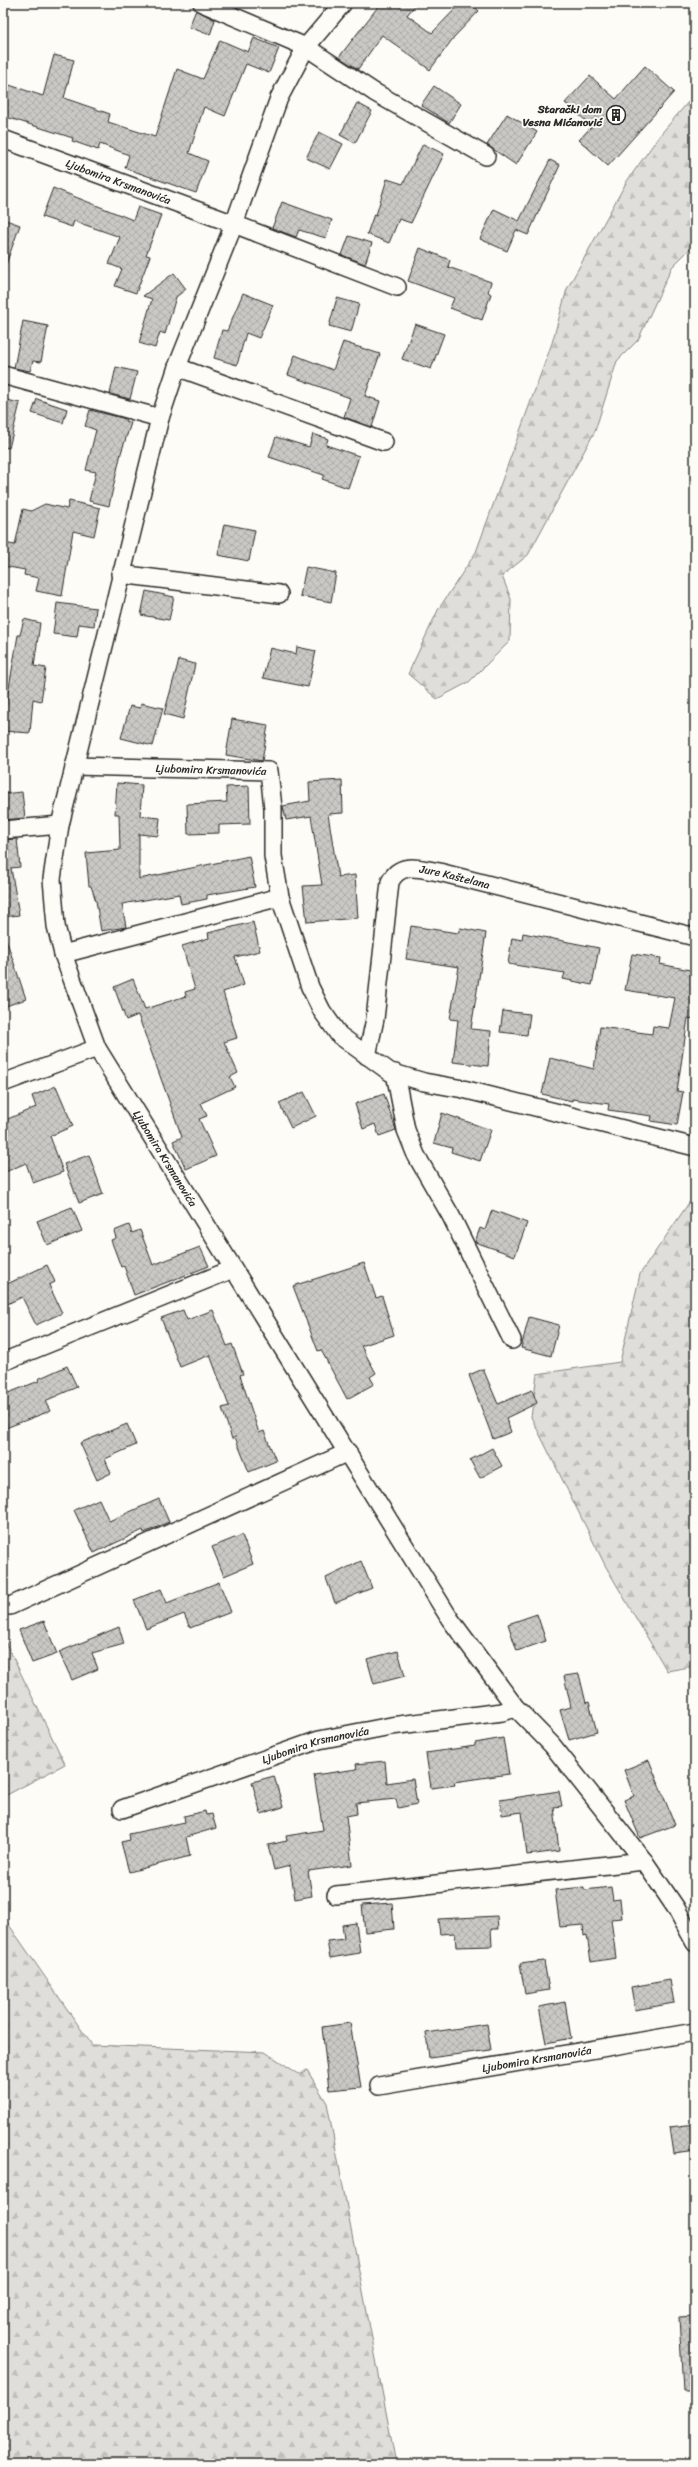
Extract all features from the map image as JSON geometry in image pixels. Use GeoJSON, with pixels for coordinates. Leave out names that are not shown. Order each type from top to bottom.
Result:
{"type":"FeatureCollection","features":[{"type":"Feature","properties":{"kind":"street"},"geometry":{"type":"LineString","coordinates":[[202,3],[306,47],[374,92],[486,156]]}},
{"type":"Feature","properties":{"kind":"street","name":"Ljubomira Krsmanovića"},"geometry":{"type":"LineString","coordinates":[[343,3],[306,47],[291,73],[269,122],[234,224],[177,368],[160,418],[120,574],[60,825],[53,861],[52,899],[63,954],[97,1048],[233,1269],[348,1452],[450,1619],[516,1708],[552,1745],[644,1861],[676,1908],[695,1943]]}},
{"type":"Feature","properties":{"kind":"street","name":"Ljubomira Krsmanovića"},"geometry":{"type":"LineString","coordinates":[[3,139],[234,224],[396,287]]}},
{"type":"Feature","properties":{"kind":"street"},"geometry":{"type":"LineString","coordinates":[[177,368],[384,442]]}},
{"type":"Feature","properties":{"kind":"street"},"geometry":{"type":"LineString","coordinates":[[3,375],[160,418]]}},
{"type":"Feature","properties":{"kind":"street"},"geometry":{"type":"LineString","coordinates":[[120,574],[279,594]]}},
{"type":"Feature","properties":{"kind":"street","name":"Ljubomira Krsmanovića"},"geometry":{"type":"LineString","coordinates":[[74,766],[269,771],[273,808],[273,856],[280,897],[310,987],[322,1011],[339,1036],[367,1056],[395,1073],[424,1082],[463,1089],[695,1148]]}},
{"type":"Feature","properties":{"kind":"street"},"geometry":{"type":"LineString","coordinates":[[3,830],[60,825]]}},
{"type":"Feature","properties":{"kind":"street","name":"Jure Kaštelana"},"geometry":{"type":"LineString","coordinates":[[367,1056],[375,1019],[390,882],[394,874],[403,869],[412,867],[439,872],[695,937]]}},
{"type":"Feature","properties":{"kind":"street"},"geometry":{"type":"LineString","coordinates":[[63,954],[280,897]]}},
{"type":"Feature","properties":{"kind":"street"},"geometry":{"type":"LineString","coordinates":[[3,1083],[97,1048]]}},
{"type":"Feature","properties":{"kind":"street"},"geometry":{"type":"LineString","coordinates":[[395,1073],[406,1130],[416,1155],[450,1216],[512,1340]]}},
{"type":"Feature","properties":{"kind":"street"},"geometry":{"type":"LineString","coordinates":[[3,1362],[233,1269]]}},
{"type":"Feature","properties":{"kind":"street"},"geometry":{"type":"LineString","coordinates":[[10,1606],[348,1452]]}},
{"type":"Feature","properties":{"kind":"street","name":"Ljubomira Krsmanovića"},"geometry":{"type":"LineString","coordinates":[[122,1809],[319,1740],[377,1728],[502,1712],[516,1708]]}},
{"type":"Feature","properties":{"kind":"street"},"geometry":{"type":"LineString","coordinates":[[336,1895],[644,1861]]}},
{"type":"Feature","properties":{"kind":"street","name":"Ljubomira Krsmanovića"},"geometry":{"type":"LineString","coordinates":[[379,2086],[695,2032]]}},
{"type":"Feature","properties":{"kind":"green space"},"geometry":{"type":"Polygon","coordinates":[[[695,94],[695,244],[672,267],[638,340],[617,361],[595,431],[528,555],[502,576],[511,599],[510,641],[469,682],[437,699],[408,674],[438,610],[476,552],[552,343],[567,289],[627,181],[660,135],[695,94]]]}},
{"type":"Feature","properties":{"kind":"green space"},"geometry":{"type":"Polygon","coordinates":[[[695,1194],[695,1666],[667,1671],[606,1567],[531,1417],[537,1374],[620,1362],[640,1274],[695,1194]]]}},
{"type":"Feature","properties":{"kind":"green space"},"geometry":{"type":"Polygon","coordinates":[[[3,1637],[65,1764],[3,1797],[3,1637]]]}},
{"type":"Feature","properties":{"kind":"green space"},"geometry":{"type":"Polygon","coordinates":[[[3,1911],[7,1922],[92,2045],[265,2052],[299,2074],[307,2070],[327,2103],[396,2464],[3,2464],[3,1911]]]}},
{"type":"Feature","properties":{"kind":"building"},"geometry":{"type":"Polygon","coordinates":[[[381,3],[417,3],[407,15],[432,33],[461,3],[470,3],[479,11],[454,37],[430,70],[382,35],[358,69],[339,57],[381,3]]]}},
{"type":"Feature","properties":{"kind":"building"},"geometry":{"type":"Polygon","coordinates":[[[196,10],[215,20],[210,35],[189,27],[196,10]]]}},
{"type":"Feature","properties":{"kind":"building"},"geometry":{"type":"Polygon","coordinates":[[[254,38],[279,48],[269,73],[246,64],[225,116],[204,107],[189,153],[208,161],[196,193],[125,168],[129,155],[100,144],[98,150],[72,141],[73,138],[3,116],[3,83],[43,96],[54,55],[74,60],[64,98],[110,114],[108,122],[155,137],[177,69],[203,79],[220,40],[248,52],[254,38]]]}},
{"type":"Feature","properties":{"kind":"building","name":"Starački dom Vesna Mićanović"},"geometry":{"type":"Polygon","coordinates":[[[645,66],[674,92],[608,166],[579,140],[592,126],[565,103],[590,76],[616,99],[645,66]]]}},
{"type":"Feature","properties":{"kind":"building"},"geometry":{"type":"Polygon","coordinates":[[[434,86],[461,104],[449,123],[421,105],[434,86]]]}},
{"type":"Feature","properties":{"kind":"building"},"geometry":{"type":"Polygon","coordinates":[[[357,103],[372,111],[355,143],[340,135],[357,103]]]}},
{"type":"Feature","properties":{"kind":"building"},"geometry":{"type":"Polygon","coordinates":[[[507,114],[537,132],[516,165],[487,145],[507,114]]]}},
{"type":"Feature","properties":{"kind":"building"},"geometry":{"type":"Polygon","coordinates":[[[319,132],[343,144],[330,169],[306,158],[319,132]]]}},
{"type":"Feature","properties":{"kind":"building"},"geometry":{"type":"Polygon","coordinates":[[[423,144],[444,154],[411,223],[399,219],[389,243],[367,234],[374,214],[376,215],[387,179],[403,184],[423,144]]]}},
{"type":"Feature","properties":{"kind":"building"},"geometry":{"type":"Polygon","coordinates":[[[550,160],[560,165],[528,235],[516,230],[507,251],[480,239],[494,209],[519,221],[550,160]]]}},
{"type":"Feature","properties":{"kind":"building"},"geometry":{"type":"Polygon","coordinates":[[[53,188],[133,220],[138,207],[161,215],[146,255],[150,256],[136,293],[115,286],[122,269],[109,264],[120,237],[74,221],[72,227],[42,217],[53,188]]]}},
{"type":"Feature","properties":{"kind":"building"},"geometry":{"type":"Polygon","coordinates":[[[282,202],[332,220],[326,238],[299,230],[296,237],[272,228],[282,202]]]}},
{"type":"Feature","properties":{"kind":"building"},"geometry":{"type":"Polygon","coordinates":[[[3,219],[20,225],[5,267],[3,267],[3,219]]]}},
{"type":"Feature","properties":{"kind":"building"},"geometry":{"type":"Polygon","coordinates":[[[349,236],[372,243],[365,264],[342,255],[349,236]]]}},
{"type":"Feature","properties":{"kind":"building"},"geometry":{"type":"Polygon","coordinates":[[[420,248],[450,260],[448,267],[491,282],[488,292],[491,294],[482,320],[450,308],[454,298],[408,281],[420,248]]]}},
{"type":"Feature","properties":{"kind":"building"},"geometry":{"type":"Polygon","coordinates":[[[174,273],[186,289],[176,297],[165,334],[160,332],[155,348],[139,343],[152,299],[143,296],[174,273]]]}},
{"type":"Feature","properties":{"kind":"building"},"geometry":{"type":"Polygon","coordinates":[[[243,293],[273,305],[259,338],[246,333],[237,365],[214,358],[222,330],[227,331],[243,293]]]}},
{"type":"Feature","properties":{"kind":"building"},"geometry":{"type":"Polygon","coordinates":[[[337,298],[359,304],[351,332],[329,326],[337,298]]]}},
{"type":"Feature","properties":{"kind":"building"},"geometry":{"type":"Polygon","coordinates":[[[23,321],[48,326],[41,362],[33,361],[30,371],[14,368],[23,321]]]}},
{"type":"Feature","properties":{"kind":"building"},"geometry":{"type":"Polygon","coordinates":[[[415,324],[444,334],[431,369],[402,359],[415,324]]]}},
{"type":"Feature","properties":{"kind":"building"},"geometry":{"type":"Polygon","coordinates":[[[343,342],[380,354],[365,396],[380,401],[372,427],[344,417],[350,398],[288,375],[295,355],[333,370],[343,342]]]}},
{"type":"Feature","properties":{"kind":"building"},"geometry":{"type":"Polygon","coordinates":[[[116,367],[137,372],[130,399],[110,394],[116,367]]]}},
{"type":"Feature","properties":{"kind":"building"},"geometry":{"type":"Polygon","coordinates":[[[3,399],[20,403],[9,448],[3,447],[3,399]]]}},
{"type":"Feature","properties":{"kind":"building"},"geometry":{"type":"Polygon","coordinates":[[[37,399],[67,409],[63,423],[32,413],[37,399]]]}},
{"type":"Feature","properties":{"kind":"building"},"geometry":{"type":"Polygon","coordinates":[[[90,410],[126,419],[125,421],[131,423],[121,453],[109,506],[89,501],[96,472],[86,470],[96,430],[85,426],[90,410]]]}},
{"type":"Feature","properties":{"kind":"building"},"geometry":{"type":"Polygon","coordinates":[[[313,434],[328,439],[326,445],[359,456],[348,488],[322,479],[324,475],[269,457],[276,437],[309,447],[313,434]]]}},
{"type":"Feature","properties":{"kind":"building"},"geometry":{"type":"Polygon","coordinates":[[[69,501],[100,508],[94,536],[73,531],[62,596],[36,591],[39,578],[24,575],[25,570],[3,566],[3,543],[15,545],[23,509],[31,511],[45,504],[67,509],[69,501]]]}},
{"type":"Feature","properties":{"kind":"building"},"geometry":{"type":"Polygon","coordinates":[[[224,524],[255,530],[249,561],[218,555],[224,524]]]}},
{"type":"Feature","properties":{"kind":"building"},"geometry":{"type":"Polygon","coordinates":[[[306,567],[336,573],[331,602],[300,596],[306,567]]]}},
{"type":"Feature","properties":{"kind":"building"},"geometry":{"type":"Polygon","coordinates":[[[146,591],[174,597],[169,620],[141,615],[146,591]]]}},
{"type":"Feature","properties":{"kind":"building"},"geometry":{"type":"Polygon","coordinates":[[[57,603],[96,608],[94,626],[79,624],[77,637],[53,634],[57,603]]]}},
{"type":"Feature","properties":{"kind":"building"},"geometry":{"type":"Polygon","coordinates":[[[24,619],[40,623],[34,666],[46,668],[41,701],[33,699],[30,733],[3,731],[3,705],[6,705],[18,635],[20,635],[24,619]]]}},
{"type":"Feature","properties":{"kind":"building"},"geometry":{"type":"Polygon","coordinates":[[[297,647],[316,651],[308,687],[263,678],[270,648],[296,654],[297,647]]]}},
{"type":"Feature","properties":{"kind":"building"},"geometry":{"type":"Polygon","coordinates":[[[179,660],[195,664],[183,719],[164,714],[179,660]]]}},
{"type":"Feature","properties":{"kind":"building"},"geometry":{"type":"Polygon","coordinates":[[[141,703],[163,708],[153,746],[121,738],[130,706],[140,708],[141,703]]]}},
{"type":"Feature","properties":{"kind":"building"},"geometry":{"type":"Polygon","coordinates":[[[232,719],[268,725],[262,761],[226,755],[232,719]]]}},
{"type":"Feature","properties":{"kind":"building"},"geometry":{"type":"Polygon","coordinates":[[[342,780],[343,813],[328,814],[338,877],[355,875],[358,918],[307,922],[303,886],[322,885],[311,816],[286,820],[283,806],[310,801],[309,782],[342,780]]]}},
{"type":"Feature","properties":{"kind":"building"},"geometry":{"type":"Polygon","coordinates":[[[117,783],[142,785],[140,816],[160,818],[158,836],[139,834],[139,879],[249,856],[255,887],[207,895],[207,899],[181,904],[179,894],[122,904],[126,927],[101,931],[96,901],[91,886],[89,886],[86,853],[120,850],[119,814],[115,814],[117,783]]]}},
{"type":"Feature","properties":{"kind":"building"},"geometry":{"type":"Polygon","coordinates":[[[249,786],[250,824],[219,825],[219,833],[188,834],[187,804],[227,802],[226,787],[249,786]]]}},
{"type":"Feature","properties":{"kind":"building"},"geometry":{"type":"Polygon","coordinates":[[[22,792],[25,818],[3,820],[3,794],[22,792]]]}},
{"type":"Feature","properties":{"kind":"building"},"geometry":{"type":"Polygon","coordinates":[[[17,839],[20,867],[11,868],[19,915],[3,917],[3,840],[17,839]]]}},
{"type":"Feature","properties":{"kind":"building"},"geometry":{"type":"Polygon","coordinates":[[[253,922],[260,951],[235,957],[244,985],[223,992],[237,1038],[224,1042],[238,1073],[230,1077],[235,1087],[201,1103],[207,1116],[199,1119],[216,1156],[186,1169],[173,1141],[182,1137],[138,1015],[126,1020],[114,987],[133,979],[145,1009],[186,996],[185,992],[195,989],[182,946],[209,938],[208,933],[253,922]]]}},
{"type":"Feature","properties":{"kind":"building"},"geometry":{"type":"Polygon","coordinates":[[[411,926],[458,933],[460,928],[486,933],[471,1029],[491,1031],[488,1066],[453,1062],[458,1020],[450,1019],[459,967],[406,959],[411,926]]]}},
{"type":"Feature","properties":{"kind":"building"},"geometry":{"type":"Polygon","coordinates":[[[523,933],[599,948],[592,985],[563,979],[565,973],[508,964],[512,938],[522,940],[523,933]]]}},
{"type":"Feature","properties":{"kind":"building"},"geometry":{"type":"Polygon","coordinates":[[[6,939],[26,999],[3,1007],[3,940],[6,939]]]}},
{"type":"Feature","properties":{"kind":"building"},"geometry":{"type":"Polygon","coordinates":[[[632,954],[661,958],[660,964],[695,971],[695,1019],[688,1018],[677,1091],[683,1092],[677,1125],[651,1121],[652,1116],[608,1110],[609,1104],[572,1099],[572,1101],[542,1094],[550,1058],[594,1069],[600,1027],[652,1034],[653,1026],[669,1028],[675,998],[625,990],[632,954]]]}},
{"type":"Feature","properties":{"kind":"building"},"geometry":{"type":"Polygon","coordinates":[[[503,1011],[530,1014],[527,1035],[500,1032],[503,1011]]]}},
{"type":"Feature","properties":{"kind":"building"},"geometry":{"type":"Polygon","coordinates":[[[56,1086],[73,1126],[50,1136],[63,1172],[33,1183],[26,1163],[3,1173],[3,1121],[36,1107],[32,1096],[56,1086]]]}},
{"type":"Feature","properties":{"kind":"building"},"geometry":{"type":"Polygon","coordinates":[[[304,1092],[316,1116],[291,1128],[279,1103],[304,1092]]]}},
{"type":"Feature","properties":{"kind":"building"},"geometry":{"type":"Polygon","coordinates":[[[384,1094],[396,1130],[379,1136],[375,1124],[363,1129],[355,1104],[384,1094]]]}},
{"type":"Feature","properties":{"kind":"building"},"geometry":{"type":"Polygon","coordinates":[[[442,1113],[491,1130],[480,1161],[451,1152],[452,1148],[434,1143],[442,1113]]]}},
{"type":"Feature","properties":{"kind":"building"},"geometry":{"type":"Polygon","coordinates":[[[89,1155],[103,1194],[79,1203],[64,1164],[89,1155]]]}},
{"type":"Feature","properties":{"kind":"building"},"geometry":{"type":"Polygon","coordinates":[[[72,1207],[82,1231],[47,1245],[37,1221],[72,1207]]]}},
{"type":"Feature","properties":{"kind":"building"},"geometry":{"type":"Polygon","coordinates":[[[492,1210],[527,1223],[515,1256],[475,1242],[480,1228],[485,1230],[492,1210]]]}},
{"type":"Feature","properties":{"kind":"building"},"geometry":{"type":"Polygon","coordinates":[[[129,1225],[132,1233],[140,1230],[153,1265],[200,1247],[209,1266],[134,1295],[124,1266],[121,1267],[111,1240],[116,1238],[114,1231],[129,1225]]]}},
{"type":"Feature","properties":{"kind":"building"},"geometry":{"type":"Polygon","coordinates":[[[364,1263],[376,1298],[382,1296],[394,1335],[361,1346],[376,1373],[370,1377],[374,1384],[347,1399],[321,1350],[318,1351],[293,1286],[364,1263]]]}},
{"type":"Feature","properties":{"kind":"building"},"geometry":{"type":"Polygon","coordinates":[[[47,1265],[55,1282],[49,1285],[62,1313],[36,1325],[22,1297],[3,1306],[3,1286],[47,1265]]]}},
{"type":"Feature","properties":{"kind":"building"},"geometry":{"type":"Polygon","coordinates":[[[183,1310],[187,1320],[213,1310],[227,1346],[232,1344],[243,1374],[240,1375],[259,1433],[264,1431],[276,1461],[249,1472],[235,1437],[232,1439],[222,1408],[229,1406],[210,1355],[180,1367],[161,1318],[183,1310]]]}},
{"type":"Feature","properties":{"kind":"building"},"geometry":{"type":"Polygon","coordinates":[[[529,1317],[559,1325],[551,1356],[521,1348],[529,1317]]]}},
{"type":"Feature","properties":{"kind":"building"},"geometry":{"type":"Polygon","coordinates":[[[67,1366],[77,1387],[45,1401],[50,1411],[3,1429],[3,1395],[39,1381],[38,1379],[67,1366]]]}},
{"type":"Feature","properties":{"kind":"building"},"geometry":{"type":"Polygon","coordinates":[[[483,1369],[498,1404],[532,1390],[537,1403],[506,1418],[511,1432],[493,1439],[469,1375],[483,1369]]]}},
{"type":"Feature","properties":{"kind":"building"},"geometry":{"type":"Polygon","coordinates":[[[127,1424],[136,1445],[105,1459],[111,1473],[97,1480],[80,1443],[127,1424]]]}},
{"type":"Feature","properties":{"kind":"building"},"geometry":{"type":"Polygon","coordinates":[[[492,1448],[502,1466],[480,1478],[470,1460],[492,1448]]]}},
{"type":"Feature","properties":{"kind":"building"},"geometry":{"type":"Polygon","coordinates":[[[99,1499],[109,1521],[159,1499],[169,1522],[144,1533],[143,1530],[94,1553],[74,1510],[99,1499]]]}},
{"type":"Feature","properties":{"kind":"building"},"geometry":{"type":"Polygon","coordinates":[[[242,1535],[253,1564],[224,1576],[212,1547],[242,1535]]]}},
{"type":"Feature","properties":{"kind":"building"},"geometry":{"type":"Polygon","coordinates":[[[361,1561],[372,1588],[335,1603],[326,1578],[361,1561]]]}},
{"type":"Feature","properties":{"kind":"building"},"geometry":{"type":"Polygon","coordinates":[[[219,1582],[231,1612],[190,1628],[184,1614],[146,1629],[134,1600],[161,1589],[167,1603],[219,1582]]]}},
{"type":"Feature","properties":{"kind":"building"},"geometry":{"type":"Polygon","coordinates":[[[537,1614],[546,1641],[517,1651],[508,1624],[537,1614]]]}},
{"type":"Feature","properties":{"kind":"building"},"geometry":{"type":"Polygon","coordinates":[[[44,1621],[57,1654],[32,1663],[19,1630],[44,1621]]]}},
{"type":"Feature","properties":{"kind":"building"},"geometry":{"type":"Polygon","coordinates":[[[119,1627],[124,1644],[92,1653],[98,1669],[72,1680],[59,1652],[119,1627]]]}},
{"type":"Feature","properties":{"kind":"building"},"geometry":{"type":"Polygon","coordinates":[[[398,1651],[405,1676],[374,1684],[367,1659],[398,1651]]]}},
{"type":"Feature","properties":{"kind":"building"},"geometry":{"type":"Polygon","coordinates":[[[579,1674],[586,1703],[589,1702],[597,1732],[569,1740],[560,1710],[571,1707],[564,1676],[579,1674]]]}},
{"type":"Feature","properties":{"kind":"building"},"geometry":{"type":"Polygon","coordinates":[[[503,1738],[509,1774],[454,1782],[455,1785],[431,1788],[426,1753],[475,1746],[475,1743],[503,1738]]]}},
{"type":"Feature","properties":{"kind":"building"},"geometry":{"type":"Polygon","coordinates":[[[649,1760],[675,1825],[640,1838],[624,1800],[634,1796],[624,1770],[649,1760]]]}},
{"type":"Feature","properties":{"kind":"building"},"geometry":{"type":"Polygon","coordinates":[[[385,1761],[387,1783],[413,1779],[417,1804],[398,1808],[396,1799],[356,1803],[357,1814],[346,1816],[352,1865],[308,1871],[312,1896],[295,1899],[290,1866],[274,1870],[268,1845],[287,1841],[286,1836],[323,1830],[314,1775],[357,1769],[356,1764],[385,1761]]]}},
{"type":"Feature","properties":{"kind":"building"},"geometry":{"type":"Polygon","coordinates":[[[274,1776],[283,1807],[261,1814],[252,1782],[274,1776]]]}},
{"type":"Feature","properties":{"kind":"building"},"geometry":{"type":"Polygon","coordinates":[[[559,1791],[562,1806],[554,1807],[559,1851],[527,1855],[522,1812],[502,1815],[500,1800],[559,1791]]]}},
{"type":"Feature","properties":{"kind":"building"},"geometry":{"type":"Polygon","coordinates":[[[205,1811],[206,1815],[212,1814],[216,1828],[186,1837],[190,1856],[129,1872],[121,1842],[130,1840],[129,1834],[185,1822],[184,1816],[205,1811]]]}},
{"type":"Feature","properties":{"kind":"building"},"geometry":{"type":"Polygon","coordinates":[[[584,1887],[584,1890],[611,1887],[613,1900],[620,1899],[622,1918],[611,1919],[616,1958],[591,1962],[587,1935],[584,1936],[583,1925],[560,1927],[555,1890],[584,1887]]]}},
{"type":"Feature","properties":{"kind":"building"},"geometry":{"type":"Polygon","coordinates":[[[392,1903],[394,1929],[365,1932],[362,1905],[392,1903]]]}},
{"type":"Feature","properties":{"kind":"building"},"geometry":{"type":"Polygon","coordinates":[[[497,1916],[498,1929],[491,1929],[492,1946],[456,1947],[455,1933],[440,1934],[438,1919],[497,1916]]]}},
{"type":"Feature","properties":{"kind":"building"},"geometry":{"type":"Polygon","coordinates":[[[356,1923],[360,1953],[330,1958],[327,1941],[344,1939],[342,1925],[356,1923]]]}},
{"type":"Feature","properties":{"kind":"building"},"geometry":{"type":"Polygon","coordinates":[[[544,1961],[549,1990],[525,1994],[520,1964],[544,1961]]]}},
{"type":"Feature","properties":{"kind":"building"},"geometry":{"type":"Polygon","coordinates":[[[670,1980],[674,2003],[635,2010],[631,1987],[670,1980]]]}},
{"type":"Feature","properties":{"kind":"building"},"geometry":{"type":"Polygon","coordinates":[[[565,2002],[571,2038],[546,2043],[539,2007],[565,2002]]]}},
{"type":"Feature","properties":{"kind":"building"},"geometry":{"type":"Polygon","coordinates":[[[350,2023],[361,2087],[329,2090],[322,2027],[350,2023]]]}},
{"type":"Feature","properties":{"kind":"building"},"geometry":{"type":"Polygon","coordinates":[[[487,2024],[491,2050],[429,2058],[426,2033],[487,2024]]]}},
{"type":"Feature","properties":{"kind":"building"},"geometry":{"type":"Polygon","coordinates":[[[695,2124],[695,2151],[674,2154],[670,2127],[695,2124]]]}},
{"type":"Feature","properties":{"kind":"building"},"geometry":{"type":"Polygon","coordinates":[[[695,2316],[695,2391],[683,2391],[679,2317],[695,2316]]]}},
{"type":"Feature","properties":{"kind":"place","name":"Starački dom Vesna Mićanović"},"geometry":{"type":"Point","coordinates":[616,115]}}]}
